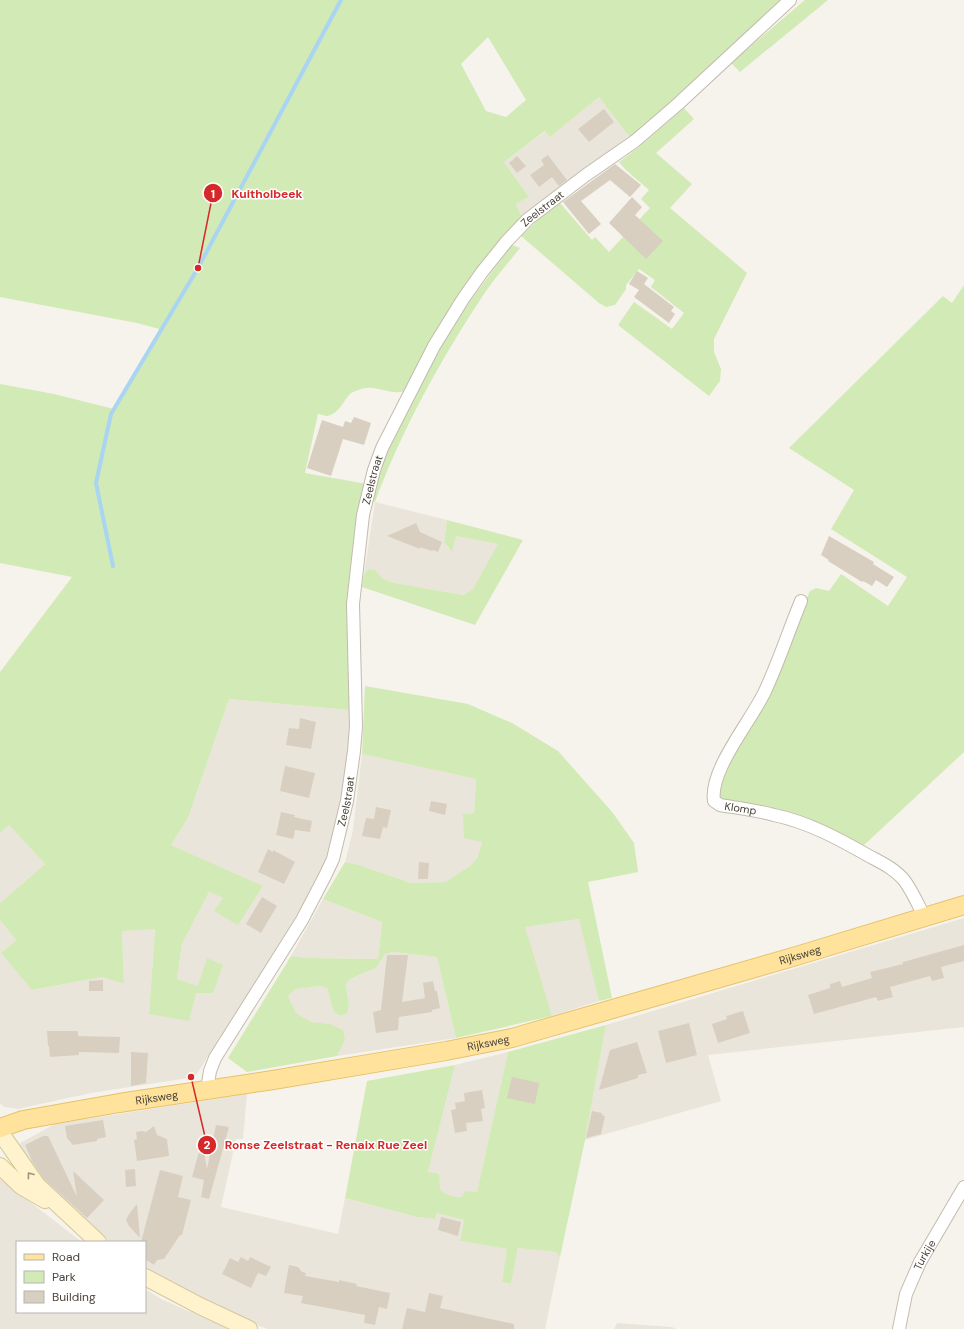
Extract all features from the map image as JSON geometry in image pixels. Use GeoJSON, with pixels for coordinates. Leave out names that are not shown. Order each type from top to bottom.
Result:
{"type":"FeatureCollection","features":[{"type":"Feature","properties":{"kind":"main road","name":"Rijksweg"},"geometry":{"type":"LineString","coordinates":[[0,1128],[28,1119],[119,1102],[273,1080],[424,1055],[512,1038],[925,918],[964,905]]}},
{"type":"Feature","properties":{"kind":"main road"},"geometry":{"type":"LineString","coordinates":[[0,1132],[37,1185],[97,1241]]}},
{"type":"Feature","properties":{"kind":"main road"},"geometry":{"type":"LineString","coordinates":[[0,1166],[21,1186],[66,1213]]}},
{"type":"Feature","properties":{"kind":"main road"},"geometry":{"type":"LineString","coordinates":[[146,1278],[200,1306],[249,1329]]}},
{"type":"Feature","properties":{"kind":"street","name":"Zeelstraat"},"geometry":{"type":"LineString","coordinates":[[207,1090],[210,1070],[215,1058],[305,916],[333,859],[347,801],[354,751],[356,726],[353,604],[363,515],[374,470],[382,448],[434,346],[463,299],[494,256],[528,219],[586,175],[635,141],[678,104],[790,0]]}},
{"type":"Feature","properties":{"kind":"street","name":"Klomp"},"geometry":{"type":"LineString","coordinates":[[801,601],[766,690],[725,760],[715,784],[713,794],[714,801],[720,805],[775,815],[805,824],[838,838],[894,870],[904,880],[914,894],[925,918]]}},
{"type":"Feature","properties":{"kind":"street","name":"Turkije"},"geometry":{"type":"LineString","coordinates":[[899,1329],[906,1294],[920,1262],[964,1187]]}},
{"type":"Feature","properties":{"kind":"shaded area"},"geometry":{"type":"Polygon","coordinates":[[[599,97],[631,139],[523,219],[516,204],[529,197],[504,162],[546,131],[550,137],[599,97]]]}},
{"type":"Feature","properties":{"kind":"shaded area"},"geometry":{"type":"Polygon","coordinates":[[[375,502],[447,520],[444,542],[451,551],[456,536],[499,544],[473,589],[463,595],[395,583],[383,579],[375,571],[369,569],[364,574],[375,502]]]}},
{"type":"Feature","properties":{"kind":"shaded area"},"geometry":{"type":"Polygon","coordinates":[[[229,699],[349,710],[350,742],[339,822],[323,873],[195,1077],[91,1093],[18,1109],[4,1107],[0,1103],[0,920],[16,940],[1,953],[33,990],[102,977],[124,984],[122,931],[155,928],[149,1013],[196,993],[198,986],[177,979],[182,944],[209,892],[223,898],[215,911],[263,887],[171,845],[188,818],[229,699]]]}},
{"type":"Feature","properties":{"kind":"shaded area"},"geometry":{"type":"Polygon","coordinates":[[[362,754],[476,779],[474,813],[463,814],[482,841],[477,858],[470,866],[445,882],[411,883],[359,865],[345,862],[353,830],[362,754]]]}},
{"type":"Feature","properties":{"kind":"shaded area"},"geometry":{"type":"Polygon","coordinates":[[[9,825],[45,864],[0,903],[0,833],[9,825]]]}},
{"type":"Feature","properties":{"kind":"shaded area"},"geometry":{"type":"Polygon","coordinates":[[[323,899],[382,922],[378,959],[306,958],[291,956],[323,899]]]}},
{"type":"Feature","properties":{"kind":"shaded area"},"geometry":{"type":"Polygon","coordinates":[[[964,918],[964,1027],[708,1055],[721,1101],[585,1140],[606,1025],[964,918]]]}},
{"type":"Feature","properties":{"kind":"shaded area"},"geometry":{"type":"Polygon","coordinates":[[[580,919],[599,1001],[552,1016],[524,927],[580,919]]]}},
{"type":"Feature","properties":{"kind":"shaded area"},"geometry":{"type":"Polygon","coordinates":[[[393,952],[437,957],[456,1038],[337,1056],[345,1040],[330,1024],[311,1022],[296,1013],[288,996],[296,989],[320,986],[327,988],[333,1010],[339,1016],[347,1014],[349,1005],[346,985],[349,980],[376,968],[385,954],[393,952]]]}},
{"type":"Feature","properties":{"kind":"shaded area"},"geometry":{"type":"Polygon","coordinates":[[[508,1052],[477,1192],[456,1198],[440,1190],[428,1172],[455,1065],[508,1052]]]}},
{"type":"Feature","properties":{"kind":"shaded area"},"geometry":{"type":"Polygon","coordinates":[[[247,1094],[243,1139],[236,1139],[221,1207],[338,1234],[345,1198],[417,1217],[435,1219],[437,1213],[464,1220],[460,1241],[508,1249],[502,1282],[511,1284],[518,1248],[556,1252],[560,1257],[545,1329],[268,1329],[247,1322],[195,1298],[146,1268],[146,1241],[107,1241],[88,1227],[41,1181],[21,1150],[20,1143],[55,1124],[247,1094]]]}},
{"type":"Feature","properties":{"kind":"shaded area"},"geometry":{"type":"Polygon","coordinates":[[[0,1179],[81,1241],[16,1241],[16,1313],[146,1313],[146,1290],[161,1299],[229,1329],[0,1329],[0,1179]]]}},
{"type":"Feature","properties":{"kind":"shaded area"},"geometry":{"type":"Polygon","coordinates":[[[617,1323],[672,1327],[676,1329],[614,1329],[617,1323]]]}},
{"type":"Feature","properties":{"kind":"green space"},"geometry":{"type":"Polygon","coordinates":[[[0,0],[787,0],[631,139],[599,97],[550,137],[545,131],[504,162],[529,197],[516,204],[523,219],[405,391],[394,392],[372,388],[361,389],[350,394],[335,413],[327,416],[318,414],[305,473],[367,484],[350,653],[349,710],[229,699],[188,818],[171,845],[263,886],[238,925],[214,911],[223,898],[209,892],[182,944],[177,979],[198,986],[207,958],[223,965],[213,993],[196,993],[189,1021],[149,1014],[155,929],[122,931],[124,984],[102,977],[32,990],[1,953],[16,940],[0,920],[0,903],[45,864],[9,825],[0,833],[0,672],[72,577],[0,563],[0,384],[54,394],[114,409],[163,330],[137,323],[0,297],[0,0]],[[488,37],[461,64],[486,111],[506,117],[526,100],[488,37]]]}},
{"type":"Feature","properties":{"kind":"green space"},"geometry":{"type":"Polygon","coordinates":[[[805,0],[828,0],[740,72],[731,63],[805,0]]]}},
{"type":"Feature","properties":{"kind":"green space"},"geometry":{"type":"Polygon","coordinates":[[[684,108],[694,119],[656,153],[692,184],[670,208],[747,273],[714,339],[714,352],[721,369],[720,381],[709,396],[618,325],[634,302],[672,329],[684,313],[651,287],[655,280],[639,269],[626,285],[626,289],[615,305],[606,307],[599,303],[521,236],[540,218],[560,203],[592,240],[595,237],[609,252],[650,208],[641,199],[649,190],[619,162],[639,147],[684,108]]]}},
{"type":"Feature","properties":{"kind":"green space"},"geometry":{"type":"Polygon","coordinates":[[[512,245],[520,248],[484,294],[438,369],[397,448],[375,502],[372,501],[381,467],[399,425],[452,325],[512,245]]]}},
{"type":"Feature","properties":{"kind":"green space"},"geometry":{"type":"Polygon","coordinates":[[[964,285],[964,752],[863,846],[722,801],[719,796],[719,782],[810,591],[816,588],[829,591],[841,574],[888,606],[907,577],[831,529],[854,490],[789,448],[943,296],[952,303],[964,285]]]}},
{"type":"Feature","properties":{"kind":"green space"},"geometry":{"type":"Polygon","coordinates":[[[447,520],[523,540],[475,625],[362,587],[364,574],[369,569],[375,570],[383,579],[395,583],[463,595],[473,589],[498,544],[456,536],[452,552],[444,542],[447,520]]]}},
{"type":"Feature","properties":{"kind":"green space"},"geometry":{"type":"Polygon","coordinates":[[[365,686],[468,704],[512,723],[558,751],[613,813],[634,843],[638,872],[588,882],[612,998],[599,1001],[579,919],[525,927],[552,1016],[456,1038],[437,957],[393,952],[385,954],[376,968],[349,980],[346,985],[349,1005],[347,1014],[339,1016],[333,1010],[327,988],[320,986],[296,989],[288,996],[296,1013],[311,1022],[330,1024],[343,1030],[345,1040],[337,1056],[247,1072],[228,1058],[291,956],[306,958],[378,959],[382,922],[323,899],[345,862],[359,865],[411,883],[445,882],[470,866],[477,858],[482,842],[464,838],[463,814],[474,813],[476,779],[362,754],[365,686]]]}},
{"type":"Feature","properties":{"kind":"green space"},"geometry":{"type":"Polygon","coordinates":[[[606,1025],[585,1140],[560,1257],[556,1252],[518,1248],[511,1284],[502,1282],[507,1249],[460,1241],[464,1220],[437,1213],[435,1219],[417,1217],[345,1198],[367,1081],[455,1065],[428,1172],[439,1174],[440,1190],[453,1196],[461,1197],[466,1191],[477,1192],[508,1052],[606,1025]]]}},
{"type":"Feature","properties":{"kind":"building"},"geometry":{"type":"Polygon","coordinates":[[[604,109],[614,122],[589,142],[578,129],[604,109]]]}},
{"type":"Feature","properties":{"kind":"building"},"geometry":{"type":"Polygon","coordinates":[[[548,155],[567,180],[559,186],[552,177],[539,187],[530,175],[544,165],[541,160],[548,155]]]}},
{"type":"Feature","properties":{"kind":"building"},"geometry":{"type":"Polygon","coordinates":[[[517,156],[526,166],[517,173],[509,163],[517,156]]]}},
{"type":"Feature","properties":{"kind":"building"},"geometry":{"type":"Polygon","coordinates":[[[615,164],[641,185],[630,197],[610,180],[581,201],[601,224],[589,234],[563,202],[615,164]]]}},
{"type":"Feature","properties":{"kind":"building"},"geometry":{"type":"Polygon","coordinates":[[[632,197],[642,207],[635,215],[663,241],[646,259],[609,223],[632,197]]]}},
{"type":"Feature","properties":{"kind":"building"},"geometry":{"type":"Polygon","coordinates":[[[637,271],[648,278],[644,284],[674,307],[671,311],[675,314],[669,323],[634,297],[639,290],[629,284],[637,271]]]}},
{"type":"Feature","properties":{"kind":"building"},"geometry":{"type":"Polygon","coordinates":[[[354,417],[371,423],[364,445],[343,439],[331,476],[307,468],[322,420],[343,427],[345,421],[351,423],[354,417]]]}},
{"type":"Feature","properties":{"kind":"building"},"geometry":{"type":"Polygon","coordinates":[[[416,523],[420,532],[442,542],[438,552],[420,547],[420,549],[387,536],[416,523]]]}},
{"type":"Feature","properties":{"kind":"building"},"geometry":{"type":"Polygon","coordinates":[[[829,536],[874,562],[873,564],[894,577],[887,587],[876,580],[872,586],[863,581],[862,582],[821,555],[829,536]]]}},
{"type":"Feature","properties":{"kind":"building"},"geometry":{"type":"Polygon","coordinates":[[[300,718],[316,722],[311,749],[286,745],[289,728],[299,729],[300,718]]]}},
{"type":"Feature","properties":{"kind":"building"},"geometry":{"type":"Polygon","coordinates":[[[285,766],[315,773],[309,798],[280,791],[285,766]]]}},
{"type":"Feature","properties":{"kind":"building"},"geometry":{"type":"Polygon","coordinates":[[[431,801],[447,804],[445,815],[429,811],[431,801]]]}},
{"type":"Feature","properties":{"kind":"building"},"geometry":{"type":"Polygon","coordinates":[[[376,807],[391,810],[387,828],[383,827],[380,839],[362,836],[366,818],[374,819],[376,807]]]}},
{"type":"Feature","properties":{"kind":"building"},"geometry":{"type":"Polygon","coordinates":[[[281,812],[312,821],[310,832],[295,830],[293,839],[276,835],[281,812]]]}},
{"type":"Feature","properties":{"kind":"building"},"geometry":{"type":"Polygon","coordinates":[[[268,849],[273,852],[273,850],[295,862],[284,884],[258,872],[268,849]]]}},
{"type":"Feature","properties":{"kind":"building"},"geometry":{"type":"Polygon","coordinates":[[[419,862],[429,863],[428,879],[418,879],[419,862]]]}},
{"type":"Feature","properties":{"kind":"building"},"geometry":{"type":"Polygon","coordinates":[[[262,897],[277,906],[261,933],[246,924],[262,897]]]}},
{"type":"Feature","properties":{"kind":"building"},"geometry":{"type":"Polygon","coordinates":[[[964,945],[964,961],[941,967],[944,978],[932,981],[930,976],[890,987],[893,997],[878,1001],[876,997],[814,1014],[808,995],[830,988],[830,984],[840,981],[842,987],[872,978],[870,972],[903,964],[903,962],[964,945]]]}},
{"type":"Feature","properties":{"kind":"building"},"geometry":{"type":"Polygon","coordinates":[[[387,955],[408,955],[402,1002],[425,998],[423,983],[433,981],[435,991],[437,991],[440,1008],[432,1010],[432,1012],[399,1017],[398,1030],[376,1033],[373,1012],[381,1010],[387,955]]]}},
{"type":"Feature","properties":{"kind":"building"},"geometry":{"type":"Polygon","coordinates":[[[103,980],[103,991],[89,991],[89,981],[103,980]]]}},
{"type":"Feature","properties":{"kind":"building"},"geometry":{"type":"Polygon","coordinates":[[[743,1011],[750,1033],[718,1043],[712,1024],[727,1019],[726,1016],[743,1011]]]}},
{"type":"Feature","properties":{"kind":"building"},"geometry":{"type":"Polygon","coordinates":[[[689,1023],[697,1055],[666,1063],[658,1031],[689,1023]]]}},
{"type":"Feature","properties":{"kind":"building"},"geometry":{"type":"Polygon","coordinates":[[[47,1031],[78,1031],[78,1036],[120,1037],[119,1053],[79,1052],[79,1055],[50,1057],[47,1031]]]}},
{"type":"Feature","properties":{"kind":"building"},"geometry":{"type":"Polygon","coordinates":[[[637,1042],[647,1073],[638,1075],[638,1078],[599,1090],[610,1050],[637,1042]]]}},
{"type":"Feature","properties":{"kind":"building"},"geometry":{"type":"Polygon","coordinates":[[[131,1052],[148,1053],[146,1083],[131,1086],[131,1052]]]}},
{"type":"Feature","properties":{"kind":"building"},"geometry":{"type":"Polygon","coordinates":[[[512,1077],[539,1083],[535,1104],[507,1098],[512,1077]]]}},
{"type":"Feature","properties":{"kind":"building"},"geometry":{"type":"Polygon","coordinates":[[[482,1090],[485,1108],[481,1109],[483,1121],[466,1123],[467,1131],[455,1133],[451,1110],[456,1109],[455,1103],[465,1101],[464,1093],[482,1090]]]}},
{"type":"Feature","properties":{"kind":"building"},"geometry":{"type":"Polygon","coordinates":[[[592,1111],[602,1113],[602,1115],[605,1116],[601,1134],[586,1138],[592,1111]]]}},
{"type":"Feature","properties":{"kind":"building"},"geometry":{"type":"Polygon","coordinates":[[[103,1120],[106,1137],[97,1139],[97,1141],[73,1145],[67,1138],[65,1126],[103,1120]]]}},
{"type":"Feature","properties":{"kind":"building"},"geometry":{"type":"Polygon","coordinates":[[[216,1125],[229,1127],[209,1199],[201,1197],[204,1180],[192,1177],[202,1141],[207,1169],[216,1125]]]}},
{"type":"Feature","properties":{"kind":"building"},"geometry":{"type":"Polygon","coordinates":[[[154,1126],[157,1135],[167,1139],[169,1156],[137,1161],[134,1140],[137,1139],[136,1132],[146,1132],[154,1126]]]}},
{"type":"Feature","properties":{"kind":"building"},"geometry":{"type":"Polygon","coordinates":[[[43,1136],[48,1136],[77,1197],[73,1171],[104,1200],[87,1218],[44,1179],[32,1161],[25,1145],[43,1136]]]}},
{"type":"Feature","properties":{"kind":"building"},"geometry":{"type":"Polygon","coordinates":[[[135,1169],[136,1186],[126,1187],[125,1170],[135,1169]]]}},
{"type":"Feature","properties":{"kind":"building"},"geometry":{"type":"Polygon","coordinates":[[[160,1170],[183,1176],[178,1197],[191,1200],[182,1235],[180,1235],[164,1259],[157,1260],[154,1265],[146,1260],[146,1241],[141,1241],[160,1170]]]}},
{"type":"Feature","properties":{"kind":"building"},"geometry":{"type":"Polygon","coordinates":[[[137,1204],[140,1238],[129,1226],[126,1220],[137,1204]]]}},
{"type":"Feature","properties":{"kind":"building"},"geometry":{"type":"Polygon","coordinates":[[[441,1217],[461,1222],[458,1236],[438,1230],[441,1217]]]}},
{"type":"Feature","properties":{"kind":"building"},"geometry":{"type":"Polygon","coordinates":[[[241,1257],[248,1261],[250,1257],[271,1267],[266,1276],[258,1273],[251,1288],[222,1274],[230,1258],[238,1262],[241,1257]]]}},
{"type":"Feature","properties":{"kind":"building"},"geometry":{"type":"Polygon","coordinates":[[[289,1265],[298,1267],[302,1272],[306,1273],[305,1276],[339,1282],[339,1280],[357,1284],[356,1286],[390,1293],[387,1309],[379,1307],[375,1325],[364,1323],[365,1315],[301,1303],[303,1296],[284,1293],[289,1265]]]}},
{"type":"Feature","properties":{"kind":"building"},"geometry":{"type":"Polygon","coordinates":[[[429,1293],[443,1296],[440,1308],[514,1324],[514,1329],[402,1329],[407,1308],[425,1312],[429,1293]]]}},
{"type":"Feature","properties":{"kind":"waterway"},"geometry":{"type":"LineString","coordinates":[[113,566],[96,483],[111,414],[198,268],[341,0]]}},
{"type":"Feature","properties":{"kind":"place","name":"Kuitholbeek"},"geometry":{"type":"Point","coordinates":[198,268]}},
{"type":"Feature","properties":{"kind":"place","name":"Ronse Zeelstraat - Renaix Rue Zeel"},"geometry":{"type":"Point","coordinates":[191,1077]}}]}
